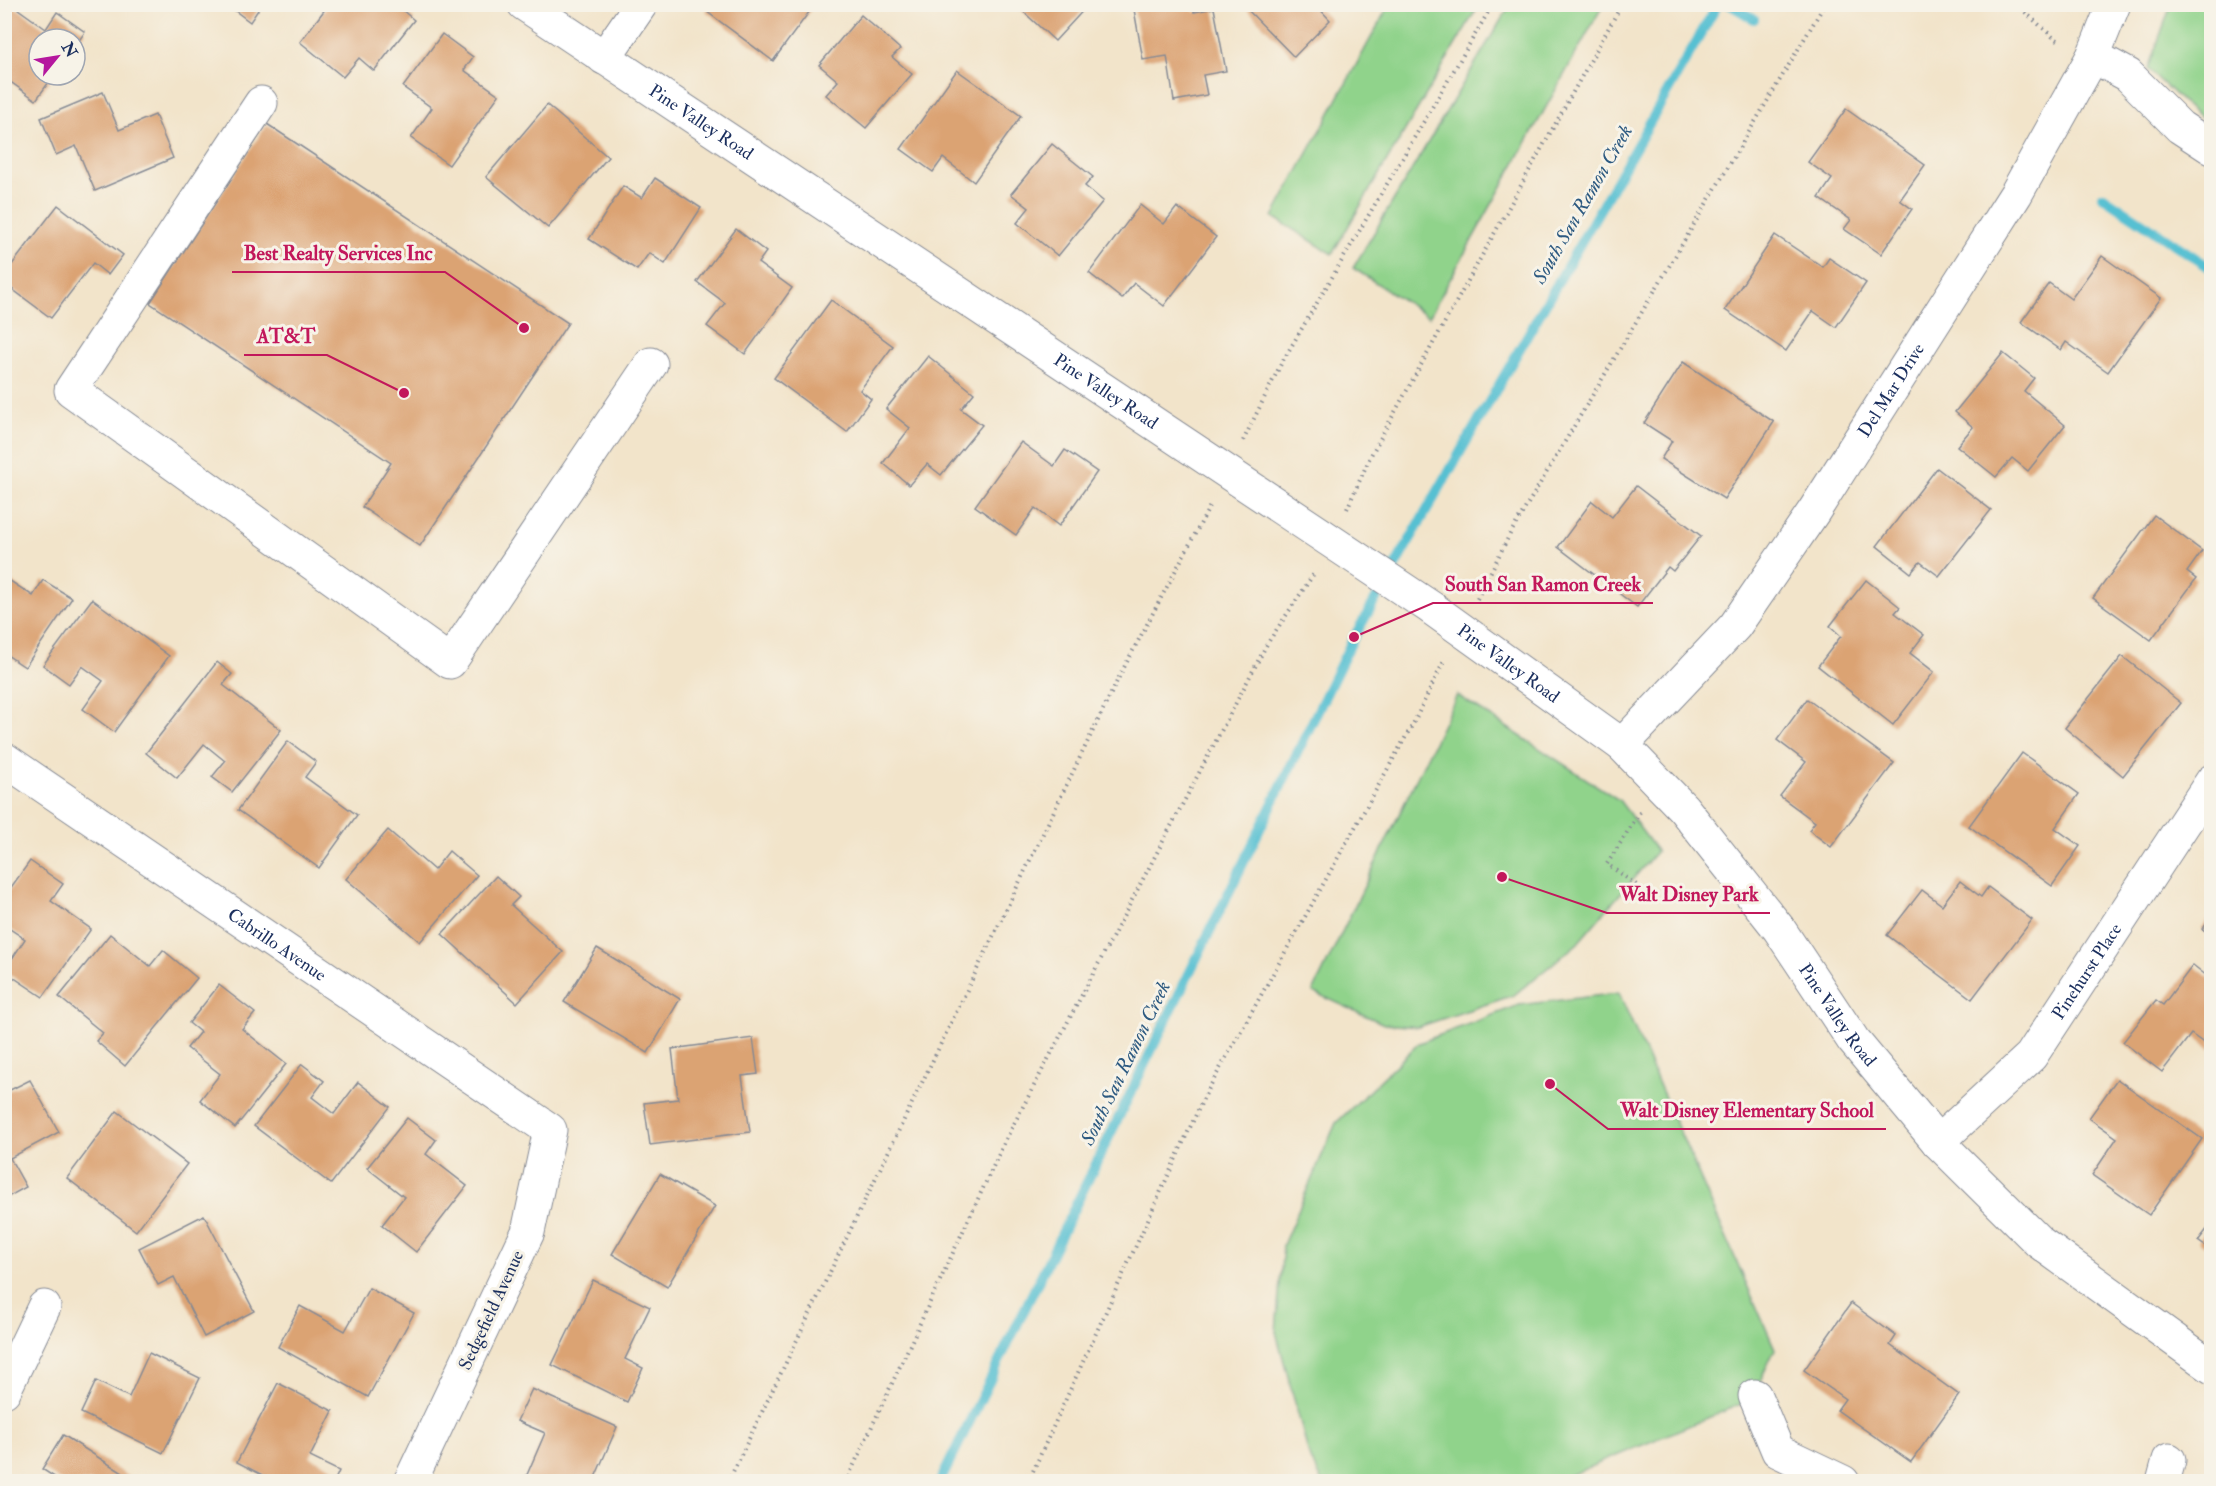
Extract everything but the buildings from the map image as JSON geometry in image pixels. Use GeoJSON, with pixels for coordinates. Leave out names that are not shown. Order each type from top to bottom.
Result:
{"type":"FeatureCollection","features":[{"type":"Feature","properties":{"kind":"street","name":"Pine Valley Road"},"geometry":{"type":"LineString","coordinates":[[524,4],[1362,561],[1622,745],[1683,808],[1779,929],[1854,1040],[1938,1142],[2039,1242],[2211,1367]]}},
{"type":"Feature","properties":{"kind":"street"},"geometry":{"type":"LineString","coordinates":[[604,58],[641,4]]}},
{"type":"Feature","properties":{"kind":"street","name":"Del Mar Drive"},"geometry":{"type":"LineString","coordinates":[[1622,745],[1736,626],[1814,511],[2016,194],[2093,56],[2114,4]]}},
{"type":"Feature","properties":{"kind":"street"},"geometry":{"type":"LineString","coordinates":[[2093,56],[2128,75],[2180,127],[2211,148]]}},
{"type":"Feature","properties":{"kind":"street"},"geometry":{"type":"LineString","coordinates":[[261,103],[71,390],[450,662],[651,364]]}},
{"type":"Feature","properties":{"kind":"street","name":"Cabrillo Avenue"},"geometry":{"type":"LineString","coordinates":[[4,759],[550,1130]]}},
{"type":"Feature","properties":{"kind":"street","name":"Pinehurst Place"},"geometry":{"type":"LineString","coordinates":[[1938,1142],[2031,1056],[2211,781]]}},
{"type":"Feature","properties":{"kind":"street","name":"Sedgefield Avenue"},"geometry":{"type":"LineString","coordinates":[[410,1482],[528,1232],[550,1130]]}},
{"type":"Feature","properties":{"kind":"street"},"geometry":{"type":"LineString","coordinates":[[4,1391],[44,1307]]}},
{"type":"Feature","properties":{"kind":"street"},"geometry":{"type":"LineString","coordinates":[[1755,1396],[1778,1451],[1843,1482]]}},
{"type":"Feature","properties":{"kind":"path"},"geometry":{"type":"LineString","coordinates":[[728,1482],[1120,675],[1228,472],[1281,364],[1492,4]]}},
{"type":"Feature","properties":{"kind":"path"},"geometry":{"type":"LineString","coordinates":[[846,1482],[1006,1139],[1266,644],[1317,569],[1332,542],[1371,455],[1622,4]]}},
{"type":"Feature","properties":{"kind":"path"},"geometry":{"type":"LineString","coordinates":[[1028,1482],[1204,1097],[1414,722],[1510,534],[1825,4]]}},
{"type":"Feature","properties":{"kind":"path"},"geometry":{"type":"LineString","coordinates":[[2016,4],[2054,38],[2093,56]]}},
{"type":"Feature","properties":{"kind":"path"},"geometry":{"type":"LineString","coordinates":[[1641,812],[1607,864],[1642,889]]}},
{"type":"Feature","properties":{"kind":"green space"},"geometry":{"type":"Polygon","coordinates":[[[1389,5],[1479,5],[1332,254],[1273,217],[1389,5]]]}},
{"type":"Feature","properties":{"kind":"green space"},"geometry":{"type":"Polygon","coordinates":[[[1510,5],[1603,5],[1429,317],[1353,268],[1510,5]]]}},
{"type":"Feature","properties":{"kind":"green space"},"geometry":{"type":"Polygon","coordinates":[[[2171,5],[2211,5],[2211,123],[2191,110],[2148,69],[2171,5]]]}},
{"type":"Feature","properties":{"kind":"green space"},"geometry":{"type":"Polygon","coordinates":[[[1457,695],[1619,800],[1657,851],[1577,944],[1514,995],[1418,1027],[1384,1024],[1313,992],[1457,695]]]}},
{"type":"Feature","properties":{"kind":"green space"},"geometry":{"type":"Polygon","coordinates":[[[1619,993],[1775,1349],[1751,1400],[1556,1481],[1323,1482],[1310,1459],[1276,1332],[1283,1245],[1336,1123],[1419,1043],[1519,1005],[1619,993]]]}},
{"type":"Feature","properties":{"kind":"waterway","name":"South San Ramon Creek"},"geometry":{"type":"LineString","coordinates":[[940,1482],[1354,637],[1718,4]]}},
{"type":"Feature","properties":{"kind":"waterway"},"geometry":{"type":"LineString","coordinates":[[1729,4],[1754,19]]}},
{"type":"Feature","properties":{"kind":"waterway"},"geometry":{"type":"LineString","coordinates":[[2102,196],[2212,269]]}},
{"type":"Feature","properties":{"kind":"place","name":"Best Realty Services Inc"},"geometry":{"type":"Point","coordinates":[524,328]}},
{"type":"Feature","properties":{"kind":"place","name":"AT&T"},"geometry":{"type":"Point","coordinates":[404,393]}},
{"type":"Feature","properties":{"kind":"place","name":"South San Ramon Creek"},"geometry":{"type":"Point","coordinates":[1354,637]}},
{"type":"Feature","properties":{"kind":"place","name":"Walt Disney Park"},"geometry":{"type":"Point","coordinates":[1502,877]}},
{"type":"Feature","properties":{"kind":"place","name":"Walt Disney Elementary School"},"geometry":{"type":"Point","coordinates":[1550,1084]}}]}
